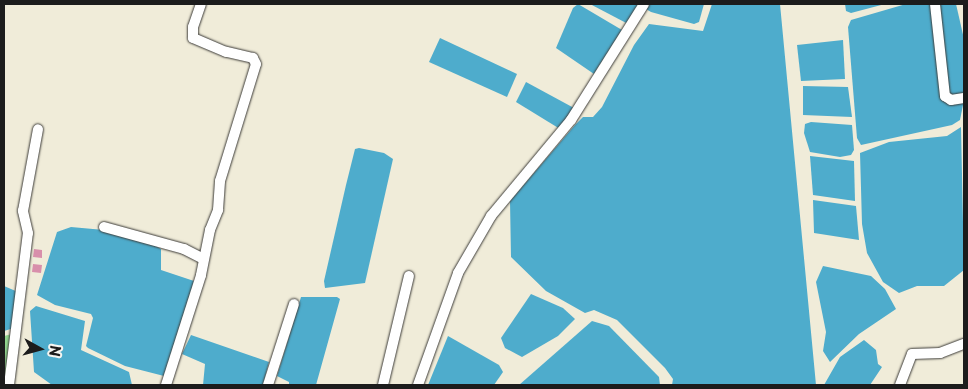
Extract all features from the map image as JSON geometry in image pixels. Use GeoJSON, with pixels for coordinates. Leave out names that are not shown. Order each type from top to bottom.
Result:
{"type":"FeatureCollection","features":[{"type":"Feature","properties":{"kind":"street"},"geometry":{"type":"LineString","coordinates":[[166,385],[218,210],[220,181],[256,64],[253,58],[226,52],[193,38],[193,28],[200,4]]}},
{"type":"Feature","properties":{"kind":"street"},"geometry":{"type":"LineString","coordinates":[[418,385],[458,274],[491,216],[571,120],[644,4]]}},
{"type":"Feature","properties":{"kind":"street"},"geometry":{"type":"LineString","coordinates":[[935,4],[945,96],[951,100],[964,98]]}},
{"type":"Feature","properties":{"kind":"street"},"geometry":{"type":"LineString","coordinates":[[9,385],[28,233],[23,211],[30,156],[38,129]]}},
{"type":"Feature","properties":{"kind":"street"},"geometry":{"type":"LineString","coordinates":[[104,227],[184,249],[204,260]]}},
{"type":"Feature","properties":{"kind":"street"},"geometry":{"type":"LineString","coordinates":[[383,385],[409,276]]}},
{"type":"Feature","properties":{"kind":"street"},"geometry":{"type":"LineString","coordinates":[[268,385],[294,304]]}},
{"type":"Feature","properties":{"kind":"street"},"geometry":{"type":"LineString","coordinates":[[900,385],[912,354],[940,353],[964,344]]}},
{"type":"Feature","properties":{"kind":"green space"},"geometry":{"type":"Polygon","coordinates":[[[16,333],[6,385],[4,385],[4,336],[16,333]]]}},
{"type":"Feature","properties":{"kind":"water"},"geometry":{"type":"Polygon","coordinates":[[[578,4],[622,30],[594,74],[556,48],[573,8],[578,4]]]}},
{"type":"Feature","properties":{"kind":"water"},"geometry":{"type":"Polygon","coordinates":[[[590,4],[641,4],[630,25],[590,4]]]}},
{"type":"Feature","properties":{"kind":"water"},"geometry":{"type":"Polygon","coordinates":[[[649,4],[704,4],[699,22],[694,24],[651,12],[646,9],[649,4]]]}},
{"type":"Feature","properties":{"kind":"water"},"geometry":{"type":"Polygon","coordinates":[[[712,4],[780,4],[816,385],[672,385],[673,379],[665,368],[617,320],[594,310],[585,313],[546,291],[511,257],[510,201],[575,125],[583,117],[593,117],[602,107],[634,45],[649,24],[703,31],[712,4]]]}},
{"type":"Feature","properties":{"kind":"water"},"geometry":{"type":"Polygon","coordinates":[[[845,4],[885,4],[851,13],[846,11],[845,4]]]}},
{"type":"Feature","properties":{"kind":"water"},"geometry":{"type":"Polygon","coordinates":[[[906,4],[956,4],[964,39],[964,100],[960,120],[952,125],[861,145],[857,138],[848,27],[851,20],[906,4]]]}},
{"type":"Feature","properties":{"kind":"water"},"geometry":{"type":"Polygon","coordinates":[[[440,38],[517,74],[507,97],[429,62],[440,38]]]}},
{"type":"Feature","properties":{"kind":"water"},"geometry":{"type":"Polygon","coordinates":[[[843,40],[845,79],[801,81],[797,45],[843,40]]]}},
{"type":"Feature","properties":{"kind":"water"},"geometry":{"type":"Polygon","coordinates":[[[526,82],[574,108],[560,129],[516,102],[526,82]]]}},
{"type":"Feature","properties":{"kind":"water"},"geometry":{"type":"Polygon","coordinates":[[[803,86],[848,87],[852,117],[803,115],[803,86]]]}},
{"type":"Feature","properties":{"kind":"water"},"geometry":{"type":"Polygon","coordinates":[[[811,122],[852,125],[854,150],[851,155],[840,157],[810,152],[804,133],[805,124],[811,122]]]}},
{"type":"Feature","properties":{"kind":"water"},"geometry":{"type":"Polygon","coordinates":[[[961,127],[964,270],[944,286],[917,286],[899,293],[883,282],[867,253],[862,224],[860,153],[889,142],[947,136],[961,127]]]}},
{"type":"Feature","properties":{"kind":"water"},"geometry":{"type":"Polygon","coordinates":[[[359,148],[384,153],[393,159],[365,283],[325,288],[324,281],[346,185],[355,149],[359,148]]]}},
{"type":"Feature","properties":{"kind":"water"},"geometry":{"type":"Polygon","coordinates":[[[810,156],[854,161],[855,201],[813,195],[810,156]]]}},
{"type":"Feature","properties":{"kind":"water"},"geometry":{"type":"Polygon","coordinates":[[[813,200],[856,206],[859,240],[814,233],[813,200]]]}},
{"type":"Feature","properties":{"kind":"water"},"geometry":{"type":"Polygon","coordinates":[[[71,227],[104,230],[156,246],[161,249],[161,270],[194,281],[164,376],[125,366],[88,348],[86,346],[93,318],[91,314],[55,305],[37,295],[57,232],[71,227]]]}},
{"type":"Feature","properties":{"kind":"water"},"geometry":{"type":"Polygon","coordinates":[[[823,266],[871,276],[885,289],[896,309],[859,334],[830,362],[823,351],[826,332],[816,282],[823,266]]]}},
{"type":"Feature","properties":{"kind":"water"},"geometry":{"type":"Polygon","coordinates":[[[4,286],[18,292],[14,328],[4,331],[4,286]]]}},
{"type":"Feature","properties":{"kind":"water"},"geometry":{"type":"Polygon","coordinates":[[[531,294],[563,308],[575,319],[558,336],[522,357],[505,348],[501,338],[531,294]]]}},
{"type":"Feature","properties":{"kind":"water"},"geometry":{"type":"Polygon","coordinates":[[[301,297],[337,297],[340,299],[316,385],[289,385],[289,382],[277,376],[301,297]]]}},
{"type":"Feature","properties":{"kind":"water"},"geometry":{"type":"Polygon","coordinates":[[[36,306],[85,321],[81,350],[129,372],[132,385],[52,385],[34,372],[30,311],[36,306]]]}},
{"type":"Feature","properties":{"kind":"water"},"geometry":{"type":"Polygon","coordinates":[[[592,321],[609,326],[659,377],[660,385],[519,385],[592,321]]]}},
{"type":"Feature","properties":{"kind":"water"},"geometry":{"type":"Polygon","coordinates":[[[191,335],[269,362],[263,385],[203,385],[205,364],[182,354],[191,335]]]}},
{"type":"Feature","properties":{"kind":"water"},"geometry":{"type":"Polygon","coordinates":[[[448,336],[499,365],[503,372],[494,385],[428,385],[448,336]]]}},
{"type":"Feature","properties":{"kind":"water"},"geometry":{"type":"Polygon","coordinates":[[[864,340],[876,350],[878,364],[882,367],[870,385],[824,385],[840,357],[864,340]]]}},
{"type":"Feature","properties":{"kind":"building"},"geometry":{"type":"Polygon","coordinates":[[[34,249],[42,250],[42,258],[33,257],[34,249]]]}},
{"type":"Feature","properties":{"kind":"building"},"geometry":{"type":"Polygon","coordinates":[[[33,264],[42,265],[41,273],[32,272],[33,264]]]}}]}
